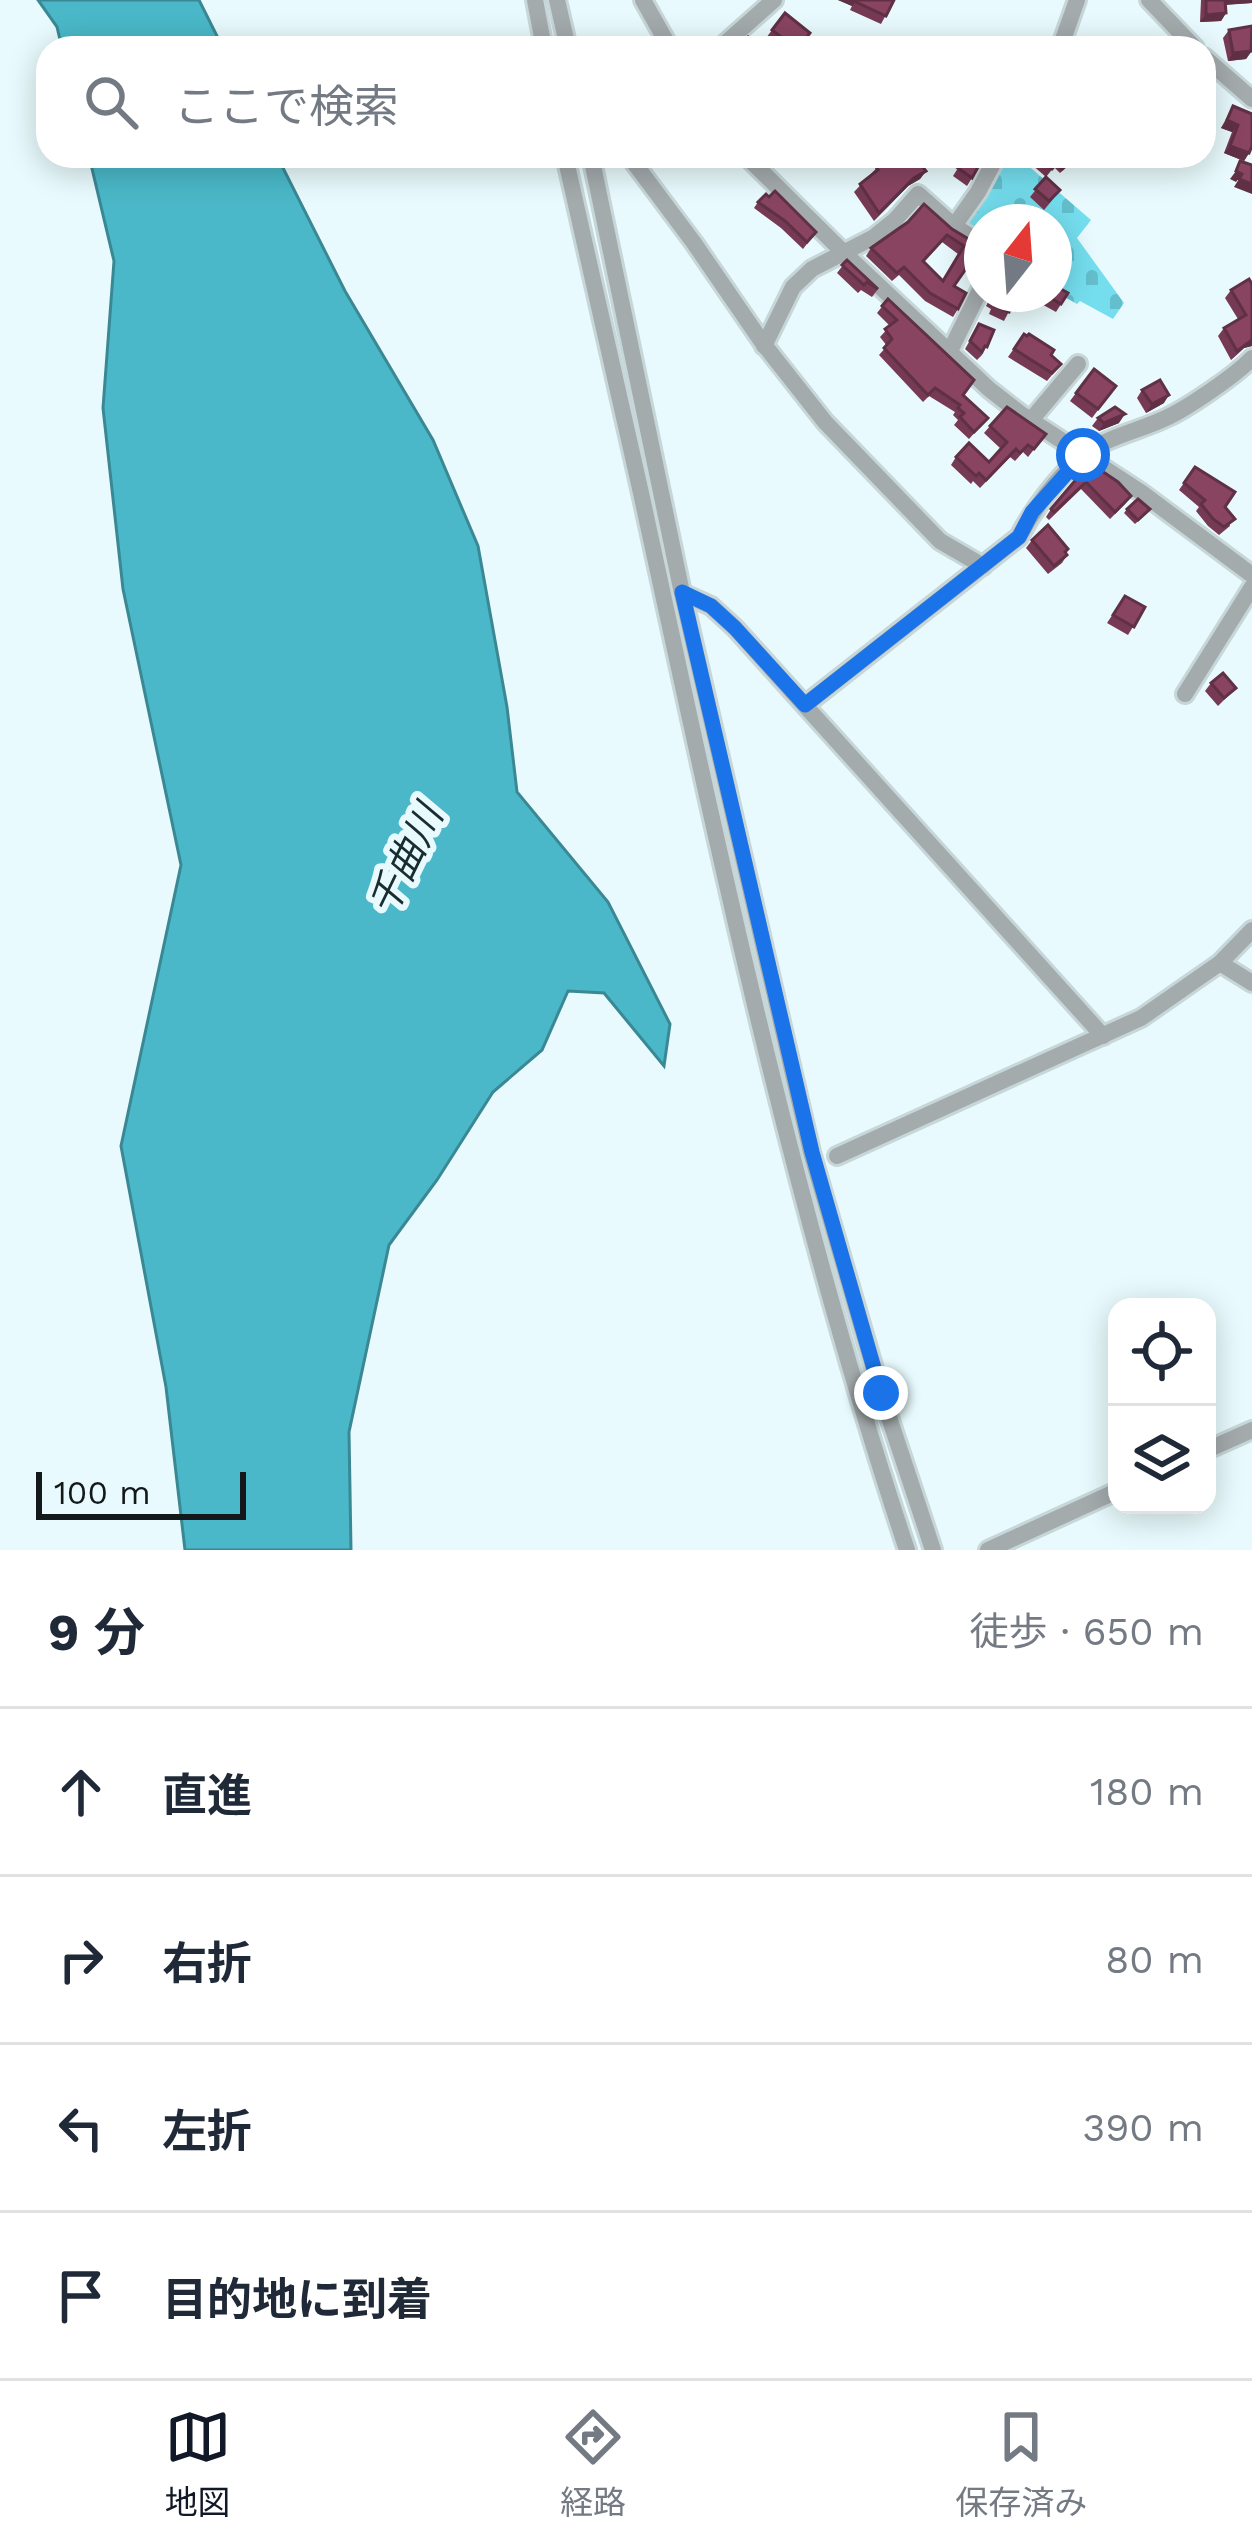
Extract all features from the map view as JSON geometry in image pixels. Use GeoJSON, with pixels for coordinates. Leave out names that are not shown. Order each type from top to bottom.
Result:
{"type":"FeatureCollection","features":[{"type":"Feature","properties":{"kind":"street"},"geometry":{"type":"LineString","coordinates":[[535,0],[542,36]]}},
{"type":"Feature","properties":{"kind":"street"},"geometry":{"type":"LineString","coordinates":[[557,0],[565,36]]}},
{"type":"Feature","properties":{"kind":"street"},"geometry":{"type":"LineString","coordinates":[[643,0],[663,36]]}},
{"type":"Feature","properties":{"kind":"street"},"geometry":{"type":"LineString","coordinates":[[734,36],[775,0]]}},
{"type":"Feature","properties":{"kind":"street"},"geometry":{"type":"LineString","coordinates":[[1064,36],[1076,0]]}},
{"type":"Feature","properties":{"kind":"street"},"geometry":{"type":"LineString","coordinates":[[1149,0],[1184,36]]}},
{"type":"Feature","properties":{"kind":"street"},"geometry":{"type":"LineString","coordinates":[[1216,68],[1252,99]]}},
{"type":"Feature","properties":{"kind":"street"},"geometry":{"type":"LineString","coordinates":[[568,168],[717,853],[800,1193],[844,1354],[907,1550]]}},
{"type":"Feature","properties":{"kind":"street"},"geometry":{"type":"LineString","coordinates":[[594,168],[682,592],[812,1152],[881,1393],[933,1550]]}},
{"type":"Feature","properties":{"kind":"street"},"geometry":{"type":"LineString","coordinates":[[638,168],[764,346],[825,422],[940,541],[983,566]]}},
{"type":"Feature","properties":{"kind":"street"},"geometry":{"type":"LineString","coordinates":[[758,168],[949,353],[1030,421],[1142,494],[1252,575]]}},
{"type":"Feature","properties":{"kind":"street"},"geometry":{"type":"LineString","coordinates":[[954,226],[991,168]]}},
{"type":"Feature","properties":{"kind":"street"},"geometry":{"type":"LineString","coordinates":[[764,346],[793,286],[812,268],[874,237],[918,194],[964,232]]}},
{"type":"Feature","properties":{"kind":"street"},"geometry":{"type":"LineString","coordinates":[[949,353],[969,312]]}},
{"type":"Feature","properties":{"kind":"street"},"geometry":{"type":"LineString","coordinates":[[805,705],[1019,537],[1032,512],[1083,455],[1131,430],[1168,418],[1252,358]]}},
{"type":"Feature","properties":{"kind":"street"},"geometry":{"type":"LineString","coordinates":[[1030,421],[1078,364]]}},
{"type":"Feature","properties":{"kind":"street"},"geometry":{"type":"LineString","coordinates":[[1185,694],[1252,587]]}},
{"type":"Feature","properties":{"kind":"street"},"geometry":{"type":"LineString","coordinates":[[682,592],[711,606],[735,628],[1103,1036]]}},
{"type":"Feature","properties":{"kind":"street"},"geometry":{"type":"LineString","coordinates":[[837,1156],[1141,1018],[1220,963],[1252,930]]}},
{"type":"Feature","properties":{"kind":"street"},"geometry":{"type":"LineString","coordinates":[[1220,963],[1252,983]]}},
{"type":"Feature","properties":{"kind":"street"},"geometry":{"type":"LineString","coordinates":[[1216,1446],[1252,1430]]}},
{"type":"Feature","properties":{"kind":"street"},"geometry":{"type":"LineString","coordinates":[[988,1550],[1108,1495]]}},
{"type":"Feature","properties":{"kind":"green space"},"geometry":{"type":"Polygon","coordinates":[[[995,168],[1031,168],[1091,220],[1077,238],[1124,303],[1113,319],[1080,301],[1072,301],[1072,204],[974,204],[995,168]]]}},
{"type":"Feature","properties":{"kind":"water"},"geometry":{"type":"Polygon","coordinates":[[[38,0],[199,0],[217,36],[59,36],[38,0]]]}},
{"type":"Feature","properties":{"kind":"water","name":"千曲川"},"geometry":{"type":"Polygon","coordinates":[[[92,168],[283,168],[345,291],[433,440],[478,546],[517,792],[608,902],[670,1024],[664,1066],[604,993],[568,991],[542,1050],[493,1092],[389,1245],[349,1432],[351,1550],[185,1550],[166,1387],[121,1146],[181,865],[123,589],[103,408],[114,261],[92,168]]]}},
{"type":"Feature","properties":{"kind":"building"},"geometry":{"type":"Polygon","coordinates":[[[857,0],[894,0],[886,16],[857,0]]]}},
{"type":"Feature","properties":{"kind":"building"},"geometry":{"type":"Polygon","coordinates":[[[1206,0],[1225,0],[1226,13],[1206,15],[1206,0]]]}},
{"type":"Feature","properties":{"kind":"building"},"geometry":{"type":"Polygon","coordinates":[[[785,13],[810,33],[780,36],[772,30],[785,13]]]}},
{"type":"Feature","properties":{"kind":"building"},"geometry":{"type":"Polygon","coordinates":[[[1252,26],[1251,51],[1233,53],[1229,30],[1252,26]]]}},
{"type":"Feature","properties":{"kind":"building"},"geometry":{"type":"Polygon","coordinates":[[[1233,106],[1252,114],[1249,153],[1230,146],[1238,125],[1227,120],[1233,106]]]}},
{"type":"Feature","properties":{"kind":"building"},"geometry":{"type":"Polygon","coordinates":[[[1240,161],[1252,165],[1252,184],[1239,179],[1240,161]]]}},
{"type":"Feature","properties":{"kind":"building"},"geometry":{"type":"Polygon","coordinates":[[[958,168],[977,168],[972,178],[958,168]]]}},
{"type":"Feature","properties":{"kind":"building"},"geometry":{"type":"Polygon","coordinates":[[[878,170],[926,171],[879,213],[860,184],[878,170]]]}},
{"type":"Feature","properties":{"kind":"building"},"geometry":{"type":"Polygon","coordinates":[[[1046,177],[1060,190],[1049,201],[1035,189],[1046,177]]]}},
{"type":"Feature","properties":{"kind":"building"},"geometry":{"type":"Polygon","coordinates":[[[775,191],[816,232],[807,242],[758,202],[775,191]]]}},
{"type":"Feature","properties":{"kind":"building"},"geometry":{"type":"Polygon","coordinates":[[[924,204],[964,236],[964,246],[964,272],[954,286],[964,292],[958,309],[930,293],[904,267],[897,273],[871,248],[908,222],[924,204]],[[947,235],[923,261],[943,281],[964,246],[947,235]]]}},
{"type":"Feature","properties":{"kind":"building"},"geometry":{"type":"Polygon","coordinates":[[[847,260],[878,289],[867,282],[864,285],[842,265],[847,260]]]}},
{"type":"Feature","properties":{"kind":"building"},"geometry":{"type":"Polygon","coordinates":[[[1249,279],[1252,340],[1237,351],[1224,328],[1246,315],[1231,290],[1249,279]]]}},
{"type":"Feature","properties":{"kind":"building"},"geometry":{"type":"Polygon","coordinates":[[[888,299],[974,380],[963,395],[988,418],[974,432],[960,417],[964,413],[960,405],[935,388],[928,395],[884,348],[892,339],[885,329],[897,320],[882,306],[888,299]]]}},
{"type":"Feature","properties":{"kind":"building"},"geometry":{"type":"Polygon","coordinates":[[[979,324],[994,330],[982,352],[970,341],[979,324]]]}},
{"type":"Feature","properties":{"kind":"building"},"geometry":{"type":"Polygon","coordinates":[[[1024,334],[1054,350],[1051,355],[1061,364],[1052,373],[1014,349],[1024,334]]]}},
{"type":"Feature","properties":{"kind":"building"},"geometry":{"type":"Polygon","coordinates":[[[1094,369],[1116,386],[1098,409],[1076,393],[1094,369]]]}},
{"type":"Feature","properties":{"kind":"building"},"geometry":{"type":"Polygon","coordinates":[[[1160,380],[1169,395],[1152,404],[1142,390],[1160,380]]]}},
{"type":"Feature","properties":{"kind":"building"},"geometry":{"type":"Polygon","coordinates":[[[1007,407],[1046,434],[1034,449],[1028,445],[1020,453],[1016,449],[986,480],[956,457],[969,443],[989,462],[1007,442],[990,426],[1007,407]]]}},
{"type":"Feature","properties":{"kind":"building"},"geometry":{"type":"Polygon","coordinates":[[[1115,407],[1125,414],[1104,423],[1098,418],[1115,407]]]}},
{"type":"Feature","properties":{"kind":"building"},"geometry":{"type":"Polygon","coordinates":[[[1090,463],[1131,496],[1115,512],[1086,482],[1054,512],[1051,509],[1090,463]]]}},
{"type":"Feature","properties":{"kind":"building"},"geometry":{"type":"Polygon","coordinates":[[[1195,467],[1235,492],[1225,507],[1235,519],[1224,527],[1201,504],[1205,500],[1184,483],[1195,467]]]}},
{"type":"Feature","properties":{"kind":"building"},"geometry":{"type":"Polygon","coordinates":[[[1138,499],[1150,509],[1138,520],[1127,509],[1138,499]]]}},
{"type":"Feature","properties":{"kind":"building"},"geometry":{"type":"Polygon","coordinates":[[[1048,525],[1068,549],[1054,566],[1032,540],[1048,525]]]}},
{"type":"Feature","properties":{"kind":"building"},"geometry":{"type":"Polygon","coordinates":[[[1125,596],[1145,607],[1134,627],[1113,615],[1125,596]]]}},
{"type":"Feature","properties":{"kind":"building"},"geometry":{"type":"Polygon","coordinates":[[[1223,673],[1236,688],[1224,698],[1211,683],[1223,673]]]}},
{"type":"Feature","properties":{"kind":"route"},"geometry":{"type":"LineString","coordinates":[[881,1393],[812,1152],[682,592],[711,606],[735,628],[805,705],[1019,537],[1032,512],[1083,455]]}}]}
